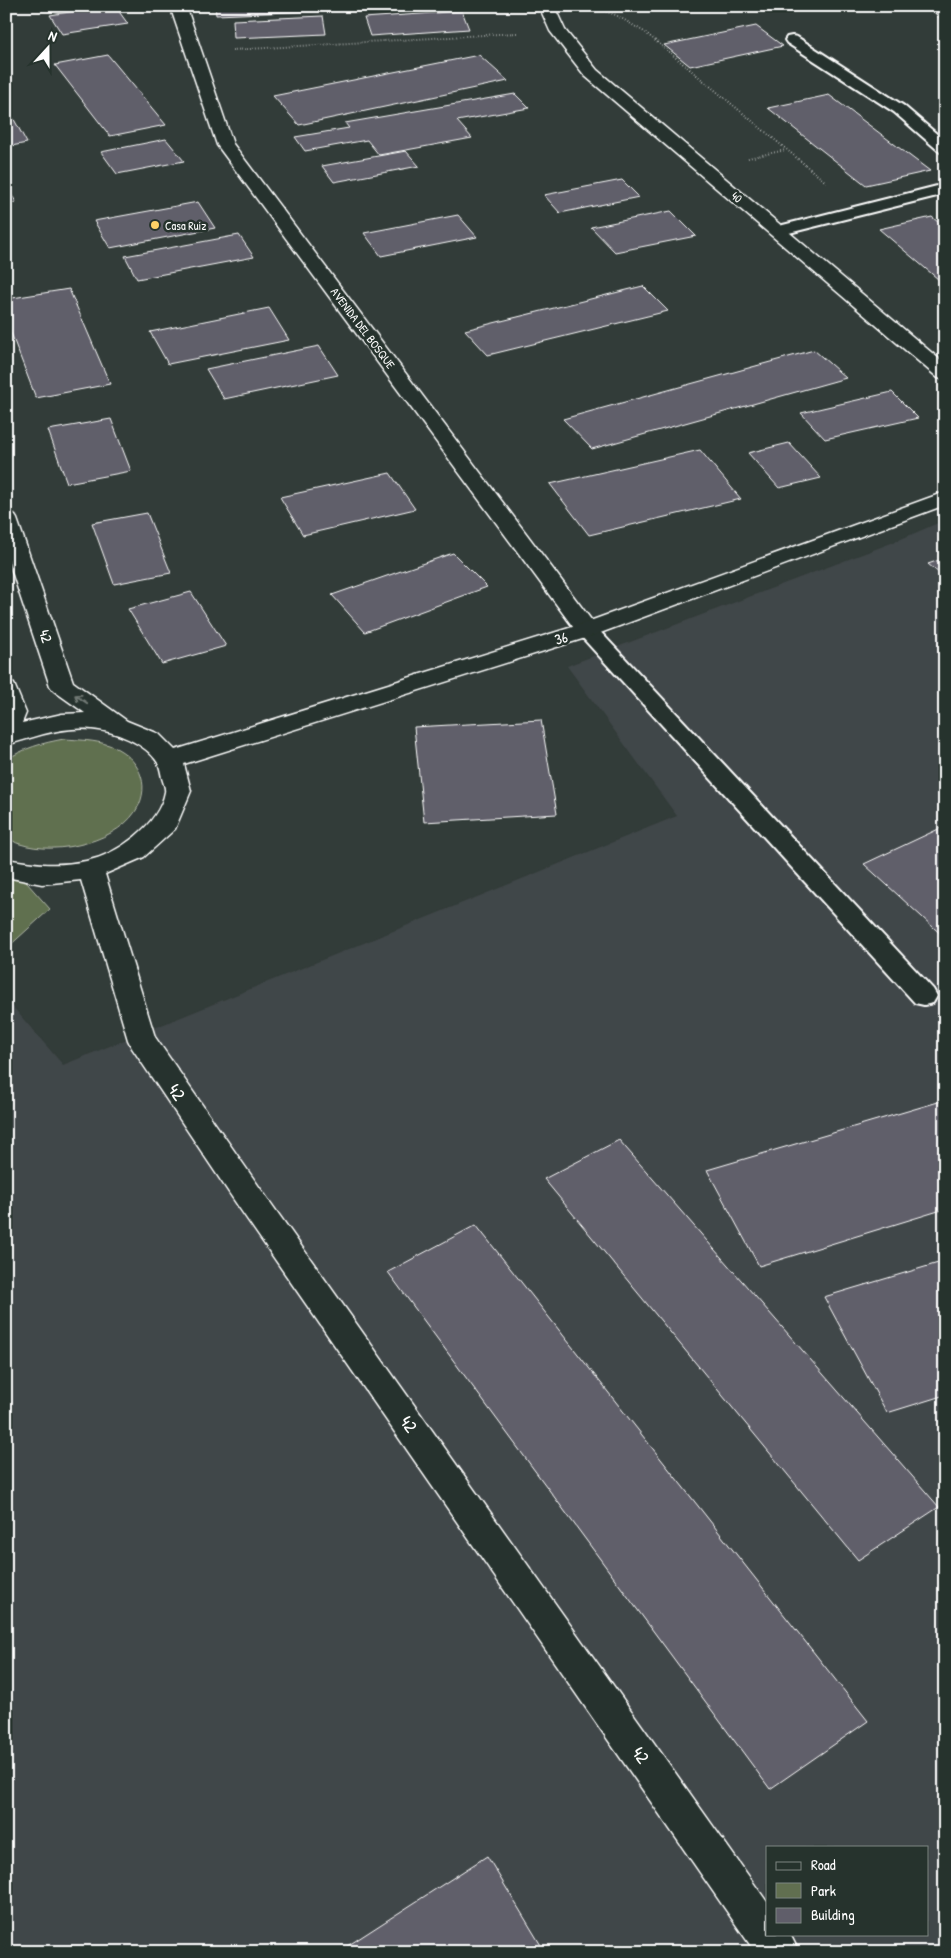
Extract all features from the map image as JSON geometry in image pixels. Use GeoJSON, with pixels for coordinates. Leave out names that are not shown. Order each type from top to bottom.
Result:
{"type":"FeatureCollection","features":[{"type":"Feature","properties":{"kind":"street","name":"AVENIDA DEL BOSQUE"},"geometry":{"type":"LineString","coordinates":[[178,6],[226,144],[587,630]]}},
{"type":"Feature","properties":{"kind":"street","name":"40"},"geometry":{"type":"LineString","coordinates":[[546,6],[558,31],[591,73],[945,374]]}},
{"type":"Feature","properties":{"kind":"street"},"geometry":{"type":"LineString","coordinates":[[937,6],[945,14]]}},
{"type":"Feature","properties":{"kind":"street","name":"36"},"geometry":{"type":"LineString","coordinates":[[170,760],[587,630],[945,498]]}},
{"type":"Feature","properties":{"kind":"street","name":"42"},"geometry":{"type":"LineString","coordinates":[[6,519],[62,686],[121,727],[150,740],[170,760]]}},
{"type":"Feature","properties":{"kind":"street"},"geometry":{"type":"LineString","coordinates":[[6,689],[14,713],[6,730]]}},
{"type":"Feature","properties":{"kind":"street","name":"42"},"geometry":{"type":"LineString","coordinates":[[6,737],[31,728],[62,722],[92,722],[121,727]]}},
{"type":"Feature","properties":{"kind":"street"},"geometry":{"type":"LineString","coordinates":[[6,868],[42,875],[90,870],[135,851],[166,823],[178,790],[170,760]]}},
{"type":"Feature","properties":{"kind":"street","name":"42"},"geometry":{"type":"LineString","coordinates":[[90,870],[142,1040],[255,1205],[766,1933]]}},
{"type":"Feature","properties":{"kind":"street","name":"42"},"geometry":{"type":"LineString","coordinates":[[768,1936],[779,1952]]}},
{"type":"Feature","properties":{"kind":"lane"},"geometry":{"type":"LineString","coordinates":[[792,40],[899,109],[945,149]]}},
{"type":"Feature","properties":{"kind":"lane"},"geometry":{"type":"LineString","coordinates":[[777,232],[945,189]]}},
{"type":"Feature","properties":{"kind":"lane"},"geometry":{"type":"LineString","coordinates":[[587,630],[924,996]]}},
{"type":"Feature","properties":{"kind":"path"},"geometry":{"type":"LineString","coordinates":[[588,6],[616,15],[646,33],[860,211]]}},
{"type":"Feature","properties":{"kind":"path"},"geometry":{"type":"LineString","coordinates":[[194,52],[558,31]]}},
{"type":"Feature","properties":{"kind":"shaded area"},"geometry":{"type":"Polygon","coordinates":[[[945,520],[945,1952],[6,1952],[6,999],[63,1065],[677,816],[567,666],[894,542],[945,520]]]}},
{"type":"Feature","properties":{"kind":"green space"},"geometry":{"type":"Polygon","coordinates":[[[64,739],[103,743],[118,749],[133,761],[138,769],[143,786],[139,805],[130,818],[118,828],[103,837],[87,843],[51,848],[16,843],[6,837],[6,760],[34,746],[64,739]]]}},
{"type":"Feature","properties":{"kind":"green space"},"geometry":{"type":"Polygon","coordinates":[[[6,870],[19,874],[50,909],[6,949],[6,870]]]}},
{"type":"Feature","properties":{"kind":"building"},"geometry":{"type":"Polygon","coordinates":[[[115,6],[128,24],[62,34],[50,15],[115,6]]]}},
{"type":"Feature","properties":{"kind":"building"},"geometry":{"type":"Polygon","coordinates":[[[215,6],[313,6],[313,11],[216,15],[215,6]]]}},
{"type":"Feature","properties":{"kind":"building"},"geometry":{"type":"Polygon","coordinates":[[[462,11],[469,29],[370,36],[364,18],[462,11]]]}},
{"type":"Feature","properties":{"kind":"building"},"geometry":{"type":"Polygon","coordinates":[[[323,16],[326,34],[234,38],[233,20],[323,16]]]}},
{"type":"Feature","properties":{"kind":"building"},"geometry":{"type":"Polygon","coordinates":[[[756,26],[783,46],[690,66],[664,45],[756,26]]]}},
{"type":"Feature","properties":{"kind":"building"},"geometry":{"type":"Polygon","coordinates":[[[108,55],[166,125],[110,136],[55,65],[108,55]]]}},
{"type":"Feature","properties":{"kind":"building"},"geometry":{"type":"Polygon","coordinates":[[[479,55],[508,81],[299,125],[273,96],[479,55]]]}},
{"type":"Feature","properties":{"kind":"building"},"geometry":{"type":"Polygon","coordinates":[[[515,94],[529,108],[457,121],[472,138],[379,155],[367,140],[305,151],[295,137],[349,128],[345,123],[515,94]]]}},
{"type":"Feature","properties":{"kind":"building"},"geometry":{"type":"Polygon","coordinates":[[[829,95],[930,171],[866,185],[768,108],[829,95]]]}},
{"type":"Feature","properties":{"kind":"building"},"geometry":{"type":"Polygon","coordinates":[[[6,105],[27,143],[6,147],[6,105]]]}},
{"type":"Feature","properties":{"kind":"building"},"geometry":{"type":"Polygon","coordinates":[[[166,139],[184,161],[117,174],[101,152],[166,139]]]}},
{"type":"Feature","properties":{"kind":"building"},"geometry":{"type":"Polygon","coordinates":[[[406,151],[419,166],[334,182],[322,166],[406,151]]]}},
{"type":"Feature","properties":{"kind":"building"},"geometry":{"type":"Polygon","coordinates":[[[622,180],[639,197],[560,213],[544,195],[622,180]]]}},
{"type":"Feature","properties":{"kind":"building"},"geometry":{"type":"Polygon","coordinates":[[[6,186],[16,202],[6,204],[6,186]]]}},
{"type":"Feature","properties":{"kind":"building","name":"Casa Ruiz"},"geometry":{"type":"Polygon","coordinates":[[[198,202],[215,228],[110,248],[94,221],[198,202]]]}},
{"type":"Feature","properties":{"kind":"building"},"geometry":{"type":"Polygon","coordinates":[[[671,211],[696,236],[615,252],[591,227],[671,211]]]}},
{"type":"Feature","properties":{"kind":"building"},"geometry":{"type":"Polygon","coordinates":[[[458,215],[477,237],[381,256],[364,233],[458,215]]]}},
{"type":"Feature","properties":{"kind":"building"},"geometry":{"type":"Polygon","coordinates":[[[932,217],[945,228],[945,285],[879,229],[932,217]]]}},
{"type":"Feature","properties":{"kind":"building"},"geometry":{"type":"Polygon","coordinates":[[[239,235],[254,257],[137,279],[125,256],[239,235]]]}},
{"type":"Feature","properties":{"kind":"building"},"geometry":{"type":"Polygon","coordinates":[[[643,286],[668,311],[488,355],[465,330],[643,286]]]}},
{"type":"Feature","properties":{"kind":"building"},"geometry":{"type":"Polygon","coordinates":[[[69,289],[110,384],[36,398],[6,320],[6,299],[69,289]]]}},
{"type":"Feature","properties":{"kind":"building"},"geometry":{"type":"Polygon","coordinates":[[[269,308],[289,340],[168,364],[150,332],[269,308]]]}},
{"type":"Feature","properties":{"kind":"building"},"geometry":{"type":"Polygon","coordinates":[[[319,346],[338,375],[224,399],[206,369],[319,346]]]}},
{"type":"Feature","properties":{"kind":"building"},"geometry":{"type":"Polygon","coordinates":[[[814,350],[846,378],[592,449],[563,419],[814,350]]]}},
{"type":"Feature","properties":{"kind":"building"},"geometry":{"type":"Polygon","coordinates":[[[892,392],[918,418],[825,439],[801,413],[892,392]]]}},
{"type":"Feature","properties":{"kind":"building"},"geometry":{"type":"Polygon","coordinates":[[[111,419],[131,471],[67,483],[48,430],[111,419]]]}},
{"type":"Feature","properties":{"kind":"building"},"geometry":{"type":"Polygon","coordinates":[[[789,443],[821,478],[779,488],[748,453],[789,443]]]}},
{"type":"Feature","properties":{"kind":"building"},"geometry":{"type":"Polygon","coordinates":[[[700,450],[741,499],[589,535],[550,484],[700,450]]]}},
{"type":"Feature","properties":{"kind":"building"},"geometry":{"type":"Polygon","coordinates":[[[390,473],[415,509],[303,535],[280,497],[390,473]]]}},
{"type":"Feature","properties":{"kind":"building"},"geometry":{"type":"Polygon","coordinates":[[[147,513],[171,573],[114,584],[92,523],[147,513]]]}},
{"type":"Feature","properties":{"kind":"building"},"geometry":{"type":"Polygon","coordinates":[[[453,553],[487,587],[365,632],[332,595],[453,553]]]}},
{"type":"Feature","properties":{"kind":"building"},"geometry":{"type":"Polygon","coordinates":[[[945,558],[945,578],[928,564],[945,558]]]}},
{"type":"Feature","properties":{"kind":"building"},"geometry":{"type":"Polygon","coordinates":[[[191,592],[226,646],[162,664],[128,609],[191,592]]]}},
{"type":"Feature","properties":{"kind":"building"},"geometry":{"type":"Polygon","coordinates":[[[541,720],[557,814],[424,822],[414,727],[541,720]]]}},
{"type":"Feature","properties":{"kind":"building"},"geometry":{"type":"Polygon","coordinates":[[[945,826],[945,938],[864,864],[945,826]]]}},
{"type":"Feature","properties":{"kind":"building"},"geometry":{"type":"Polygon","coordinates":[[[945,1100],[945,1209],[759,1266],[707,1170],[945,1100]]]}},
{"type":"Feature","properties":{"kind":"building"},"geometry":{"type":"Polygon","coordinates":[[[619,1140],[939,1507],[858,1560],[544,1179],[619,1140]]]}},
{"type":"Feature","properties":{"kind":"building"},"geometry":{"type":"Polygon","coordinates":[[[476,1225],[868,1721],[770,1789],[388,1272],[476,1225]]]}},
{"type":"Feature","properties":{"kind":"building"},"geometry":{"type":"Polygon","coordinates":[[[945,1261],[945,1395],[887,1413],[824,1297],[945,1261]]]}},
{"type":"Feature","properties":{"kind":"building"},"geometry":{"type":"Polygon","coordinates":[[[487,1856],[545,1952],[338,1952],[487,1856]]]}},
{"type":"Feature","properties":{"kind":"place","name":"Casa Ruiz"},"geometry":{"type":"Point","coordinates":[155,225]}}]}
